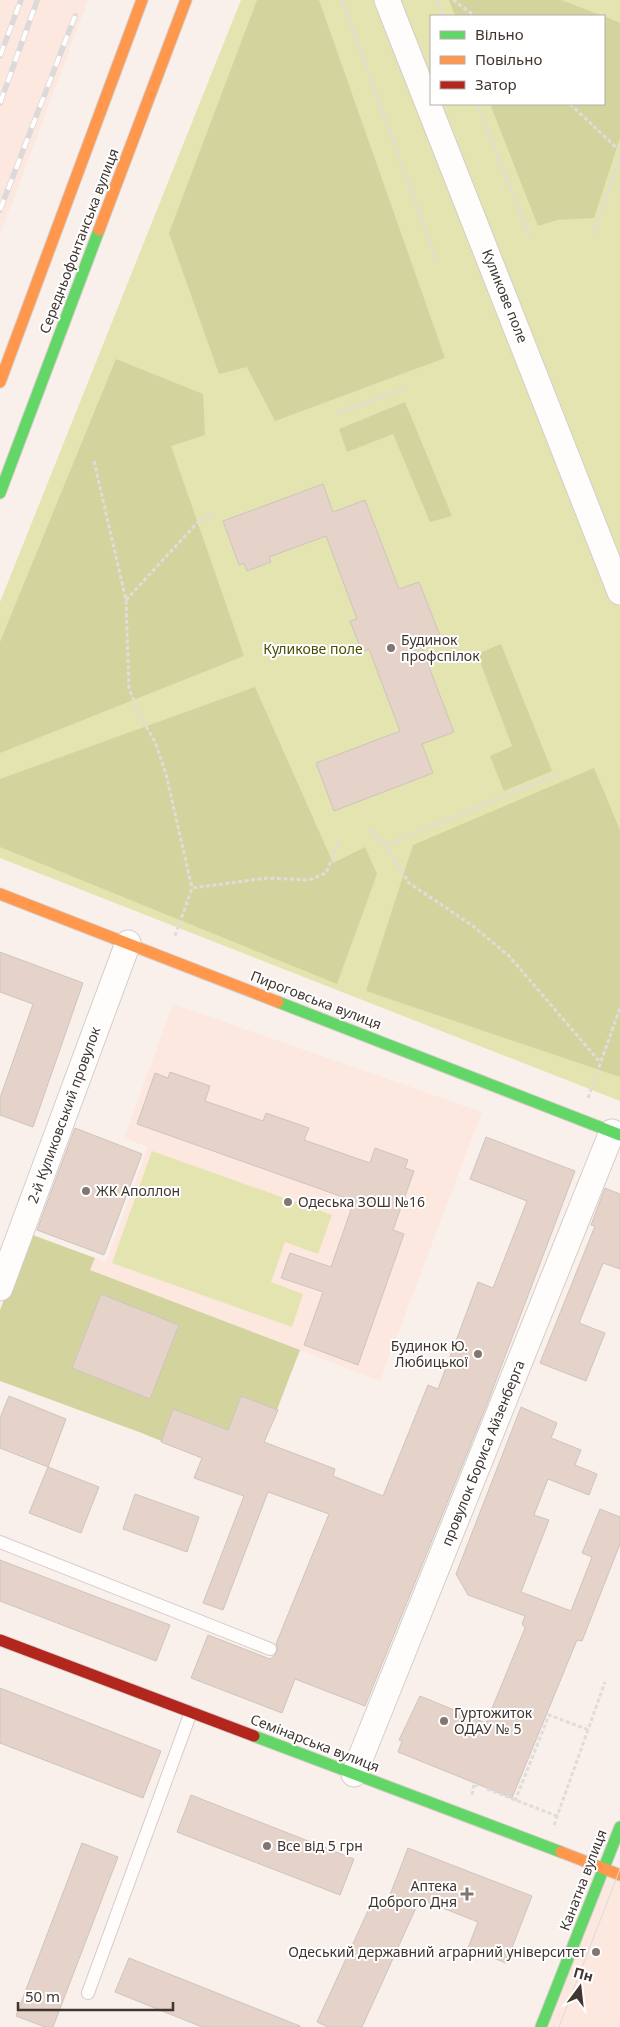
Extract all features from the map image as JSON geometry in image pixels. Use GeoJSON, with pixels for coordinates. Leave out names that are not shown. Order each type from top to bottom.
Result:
{"type":"FeatureCollection","features":[{"type":"Feature","properties":{"kind":"main road","name":"Середньофонтанська вулиця"},"geometry":{"type":"LineString","coordinates":[[0,382],[142,0]]}},
{"type":"Feature","properties":{"kind":"main road","name":"Середньофонтанська вулиця"},"geometry":{"type":"LineString","coordinates":[[0,493],[186,0]]}},
{"type":"Feature","properties":{"kind":"main road","name":"Пироговська вулиця"},"geometry":{"type":"LineString","coordinates":[[0,894],[616,1134]]}},
{"type":"Feature","properties":{"kind":"main road","name":"Семінарська вулиця"},"geometry":{"type":"LineString","coordinates":[[0,1640],[620,1875]]}},
{"type":"Feature","properties":{"kind":"main road","name":"Канатна вулиця"},"geometry":{"type":"LineString","coordinates":[[542,2027],[620,1827]]}},
{"type":"Feature","properties":{"kind":"street","name":"Куликове поле"},"geometry":{"type":"LineString","coordinates":[[387,0],[620,592]]}},
{"type":"Feature","properties":{"kind":"street","name":"2-й Куликовський провулок"},"geometry":{"type":"LineString","coordinates":[[0,1288],[128,943]]}},
{"type":"Feature","properties":{"kind":"street","name":"провулок Бориса Айзенберга"},"geometry":{"type":"LineString","coordinates":[[354,1774],[616,1134]]}},
{"type":"Feature","properties":{"kind":"lane"},"geometry":{"type":"LineString","coordinates":[[0,1542],[270,1649]]}},
{"type":"Feature","properties":{"kind":"lane"},"geometry":{"type":"LineString","coordinates":[[88,1993],[191,1712]]}},
{"type":"Feature","properties":{"kind":"path"},"geometry":{"type":"LineString","coordinates":[[342,0],[437,262]]}},
{"type":"Feature","properties":{"kind":"path"},"geometry":{"type":"LineString","coordinates":[[436,0],[443,15]]}},
{"type":"Feature","properties":{"kind":"path"},"geometry":{"type":"LineString","coordinates":[[453,0],[475,15]]}},
{"type":"Feature","properties":{"kind":"path"},"geometry":{"type":"LineString","coordinates":[[478,105],[530,238]]}},
{"type":"Feature","properties":{"kind":"path"},"geometry":{"type":"LineString","coordinates":[[571,105],[620,151]]}},
{"type":"Feature","properties":{"kind":"path"},"geometry":{"type":"LineString","coordinates":[[594,234],[620,158]]}},
{"type":"Feature","properties":{"kind":"path"},"geometry":{"type":"LineString","coordinates":[[338,413],[406,388]]}},
{"type":"Feature","properties":{"kind":"path"},"geometry":{"type":"LineString","coordinates":[[94,461],[126,600],[129,688],[138,712],[155,742],[166,774],[192,888],[168,958]]}},
{"type":"Feature","properties":{"kind":"path"},"geometry":{"type":"LineString","coordinates":[[126,600],[197,523],[216,512]]}},
{"type":"Feature","properties":{"kind":"path"},"geometry":{"type":"LineString","coordinates":[[385,845],[558,774]]}},
{"type":"Feature","properties":{"kind":"path"},"geometry":{"type":"LineString","coordinates":[[369,830],[385,845],[409,883],[473,926],[509,956],[600,1062]]}},
{"type":"Feature","properties":{"kind":"path"},"geometry":{"type":"LineString","coordinates":[[192,888],[267,878],[309,880],[326,873],[340,840]]}},
{"type":"Feature","properties":{"kind":"path"},"geometry":{"type":"LineString","coordinates":[[581,1120],[620,1008]]}},
{"type":"Feature","properties":{"kind":"path"},"geometry":{"type":"LineString","coordinates":[[553,1828],[606,1682]]}},
{"type":"Feature","properties":{"kind":"path"},"geometry":{"type":"LineString","coordinates":[[516,1801],[546,1718],[549,1715],[589,1730]]}},
{"type":"Feature","properties":{"kind":"path"},"geometry":{"type":"LineString","coordinates":[[487,1789],[557,1816]]}},
{"type":"Feature","properties":{"kind":"shaded area"},"geometry":{"type":"Polygon","coordinates":[[[0,0],[88,0],[0,235],[0,0]]]}},
{"type":"Feature","properties":{"kind":"shaded area","name":"Одеська ЗОШ №16"},"geometry":{"type":"Polygon","coordinates":[[[173,1004],[482,1112],[380,1381],[90,1270],[95,1258],[106,1262],[148,1147],[124,1138],[173,1004]]]}},
{"type":"Feature","properties":{"kind":"shaded area","name":"Одеський державний аграрний університет"},"geometry":{"type":"Polygon","coordinates":[[[604,1870],[620,1876],[620,2027],[544,2027],[604,1870]]]}},
{"type":"Feature","properties":{"kind":"green space","name":"Куликове поле"},"geometry":{"type":"Polygon","coordinates":[[[241,0],[620,0],[620,1101],[0,858],[0,602],[241,0]]]}},
{"type":"Feature","properties":{"kind":"green space"},"geometry":{"type":"Polygon","coordinates":[[[257,0],[319,0],[445,358],[275,421],[247,367],[219,374],[169,233],[257,0]]]}},
{"type":"Feature","properties":{"kind":"green space"},"geometry":{"type":"Polygon","coordinates":[[[449,0],[561,0],[600,15],[455,15],[449,0]]]}},
{"type":"Feature","properties":{"kind":"green space"},"geometry":{"type":"Polygon","coordinates":[[[605,16],[620,23],[620,138],[594,218],[557,220],[538,226],[490,105],[605,105],[605,16]]]}},
{"type":"Feature","properties":{"kind":"green space"},"geometry":{"type":"Polygon","coordinates":[[[116,359],[203,394],[205,435],[171,446],[244,656],[0,753],[0,642],[116,359]]]}},
{"type":"Feature","properties":{"kind":"green space"},"geometry":{"type":"Polygon","coordinates":[[[405,402],[452,516],[430,522],[393,434],[347,452],[339,429],[405,402]]]}},
{"type":"Feature","properties":{"kind":"green space"},"geometry":{"type":"Polygon","coordinates":[[[501,644],[552,771],[504,791],[490,756],[512,746],[477,654],[501,644]]]}},
{"type":"Feature","properties":{"kind":"green space"},"geometry":{"type":"Polygon","coordinates":[[[255,687],[333,863],[365,847],[377,874],[337,984],[0,847],[0,779],[255,687]]]}},
{"type":"Feature","properties":{"kind":"green space"},"geometry":{"type":"Polygon","coordinates":[[[594,768],[620,830],[620,1077],[366,991],[413,845],[594,768]]]}},
{"type":"Feature","properties":{"kind":"green space"},"geometry":{"type":"Polygon","coordinates":[[[152,1151],[332,1215],[318,1254],[285,1242],[271,1282],[303,1294],[292,1327],[112,1263],[152,1151]]]}},
{"type":"Feature","properties":{"kind":"green space"},"geometry":{"type":"Polygon","coordinates":[[[30,1234],[95,1258],[90,1270],[300,1350],[251,1477],[139,1432],[0,1381],[0,1310],[30,1234]]]}},
{"type":"Feature","properties":{"kind":"building","name":"Будинок профспілок"},"geometry":{"type":"Polygon","coordinates":[[[323,484],[333,512],[365,500],[399,589],[419,582],[441,638],[421,646],[454,732],[422,744],[433,773],[334,811],[316,763],[400,731],[369,649],[362,652],[350,621],[357,619],[326,536],[269,557],[271,562],[247,571],[244,563],[239,565],[223,521],[323,484]]]}},
{"type":"Feature","properties":{"kind":"building"},"geometry":{"type":"Polygon","coordinates":[[[0,952],[83,983],[33,1127],[0,1115],[0,1098],[33,1004],[0,992],[0,952]]]}},
{"type":"Feature","properties":{"kind":"building"},"geometry":{"type":"Polygon","coordinates":[[[170,1072],[210,1086],[205,1101],[263,1121],[266,1113],[309,1128],[304,1140],[370,1163],[375,1148],[408,1160],[405,1168],[414,1171],[393,1230],[404,1234],[358,1365],[304,1345],[323,1292],[281,1278],[290,1253],[331,1267],[354,1201],[137,1124],[155,1073],[168,1078],[170,1072]]]}},
{"type":"Feature","properties":{"kind":"building","name":"ЖК Аполлон"},"geometry":{"type":"Polygon","coordinates":[[[75,1128],[142,1154],[104,1255],[37,1230],[75,1128]]]}},
{"type":"Feature","properties":{"kind":"building"},"geometry":{"type":"Polygon","coordinates":[[[486,1137],[575,1171],[487,1404],[365,1706],[295,1679],[282,1713],[191,1678],[208,1635],[270,1659],[275,1655],[278,1648],[276,1644],[329,1514],[268,1492],[223,1610],[203,1603],[244,1496],[194,1478],[202,1458],[161,1442],[173,1409],[228,1430],[241,1396],[278,1410],[264,1442],[335,1469],[333,1476],[383,1496],[428,1385],[438,1389],[478,1282],[493,1288],[527,1201],[470,1179],[486,1137]]]}},
{"type":"Feature","properties":{"kind":"building"},"geometry":{"type":"Polygon","coordinates":[[[605,1188],[620,1194],[620,1269],[603,1263],[579,1323],[605,1333],[586,1381],[540,1363],[595,1226],[591,1225],[605,1188]]]}},
{"type":"Feature","properties":{"kind":"building"},"geometry":{"type":"Polygon","coordinates":[[[101,1294],[179,1325],[150,1399],[72,1368],[101,1294]]]}},
{"type":"Feature","properties":{"kind":"building"},"geometry":{"type":"Polygon","coordinates":[[[9,1396],[66,1419],[48,1467],[0,1448],[0,1418],[9,1396]]]}},
{"type":"Feature","properties":{"kind":"building"},"geometry":{"type":"Polygon","coordinates":[[[521,1407],[557,1423],[551,1438],[581,1450],[575,1465],[597,1474],[589,1495],[548,1479],[534,1515],[549,1520],[521,1592],[571,1611],[592,1557],[582,1553],[600,1509],[620,1517],[620,1544],[582,1641],[577,1640],[512,1798],[398,1752],[402,1741],[399,1740],[420,1696],[486,1723],[525,1628],[522,1624],[525,1616],[468,1595],[456,1574],[521,1407]]]}},
{"type":"Feature","properties":{"kind":"building"},"geometry":{"type":"Polygon","coordinates":[[[48,1467],[99,1487],[81,1533],[29,1513],[48,1467]]]}},
{"type":"Feature","properties":{"kind":"building"},"geometry":{"type":"Polygon","coordinates":[[[135,1494],[199,1517],[187,1552],[123,1529],[135,1494]]]}},
{"type":"Feature","properties":{"kind":"building"},"geometry":{"type":"Polygon","coordinates":[[[0,1560],[170,1625],[156,1661],[0,1601],[0,1560]]]}},
{"type":"Feature","properties":{"kind":"building"},"geometry":{"type":"Polygon","coordinates":[[[0,1688],[161,1751],[143,1798],[0,1743],[0,1688]]]}},
{"type":"Feature","properties":{"kind":"building"},"geometry":{"type":"Polygon","coordinates":[[[191,1795],[354,1859],[340,1895],[177,1832],[191,1795]]]}},
{"type":"Feature","properties":{"kind":"building"},"geometry":{"type":"Polygon","coordinates":[[[82,1843],[118,1857],[53,2027],[45,2027],[16,2016],[82,1843]]]}},
{"type":"Feature","properties":{"kind":"building"},"geometry":{"type":"Polygon","coordinates":[[[408,1848],[532,1896],[506,1963],[468,1948],[478,1922],[420,1899],[362,2027],[328,2027],[317,2022],[372,1902],[385,1908],[408,1848]]]}},
{"type":"Feature","properties":{"kind":"building"},"geometry":{"type":"Polygon","coordinates":[[[129,1958],[300,2027],[202,2027],[115,1992],[129,1958]]]}},
{"type":"Feature","properties":{"kind":"tram line"},"geometry":{"type":"LineString","coordinates":[[559,2027],[620,1869]]}},
{"type":"Feature","properties":{"kind":"railway"},"geometry":{"type":"LineString","coordinates":[[0,56],[21,0]]}},
{"type":"Feature","properties":{"kind":"railway"},"geometry":{"type":"LineString","coordinates":[[0,103],[37,1]]}},
{"type":"Feature","properties":{"kind":"railway"},"geometry":{"type":"LineString","coordinates":[[0,210],[75,16]]}},
{"type":"Feature","properties":{"kind":"traffic: fast"},"geometry":{"type":"LineString","coordinates":[[0,493],[99,230]]}},
{"type":"Feature","properties":{"kind":"traffic: fast"},"geometry":{"type":"LineString","coordinates":[[278,1002],[620,1135]]}},
{"type":"Feature","properties":{"kind":"traffic: fast"},"geometry":{"type":"LineString","coordinates":[[254,1736],[561,1852]]}},
{"type":"Feature","properties":{"kind":"traffic: fast"},"geometry":{"type":"LineString","coordinates":[[541,2027],[620,1827]]}},
{"type":"Feature","properties":{"kind":"traffic: slow"},"geometry":{"type":"LineString","coordinates":[[0,382],[142,0]]}},
{"type":"Feature","properties":{"kind":"traffic: slow"},"geometry":{"type":"LineString","coordinates":[[99,230],[186,0]]}},
{"type":"Feature","properties":{"kind":"traffic: slow"},"geometry":{"type":"LineString","coordinates":[[0,894],[278,1002]]}},
{"type":"Feature","properties":{"kind":"traffic: slow"},"geometry":{"type":"LineString","coordinates":[[561,1852],[620,1875]]}},
{"type":"Feature","properties":{"kind":"traffic: jam"},"geometry":{"type":"LineString","coordinates":[[0,1640],[254,1736]]}},
{"type":"Feature","properties":{"kind":"place","name":"Будинок профспілок"},"geometry":{"type":"Point","coordinates":[391,648]}},
{"type":"Feature","properties":{"kind":"place","name":"ЖК Аполлон"},"geometry":{"type":"Point","coordinates":[86,1191]}},
{"type":"Feature","properties":{"kind":"place","name":"Одеська ЗОШ №16"},"geometry":{"type":"Point","coordinates":[288,1202]}},
{"type":"Feature","properties":{"kind":"place","name":"Будинок Ю. Любицької"},"geometry":{"type":"Point","coordinates":[478,1354]}},
{"type":"Feature","properties":{"kind":"place","name":"Гуртожиток ОДАУ № 5"},"geometry":{"type":"Point","coordinates":[444,1721]}},
{"type":"Feature","properties":{"kind":"place","name":"Все від 5 грн"},"geometry":{"type":"Point","coordinates":[267,1846]}},
{"type":"Feature","properties":{"kind":"place","name":"Аптека Доброго Дня"},"geometry":{"type":"Point","coordinates":[467,1894]}},
{"type":"Feature","properties":{"kind":"place","name":"Одеський державний аграрний університет"},"geometry":{"type":"Point","coordinates":[596,1952]}}]}
